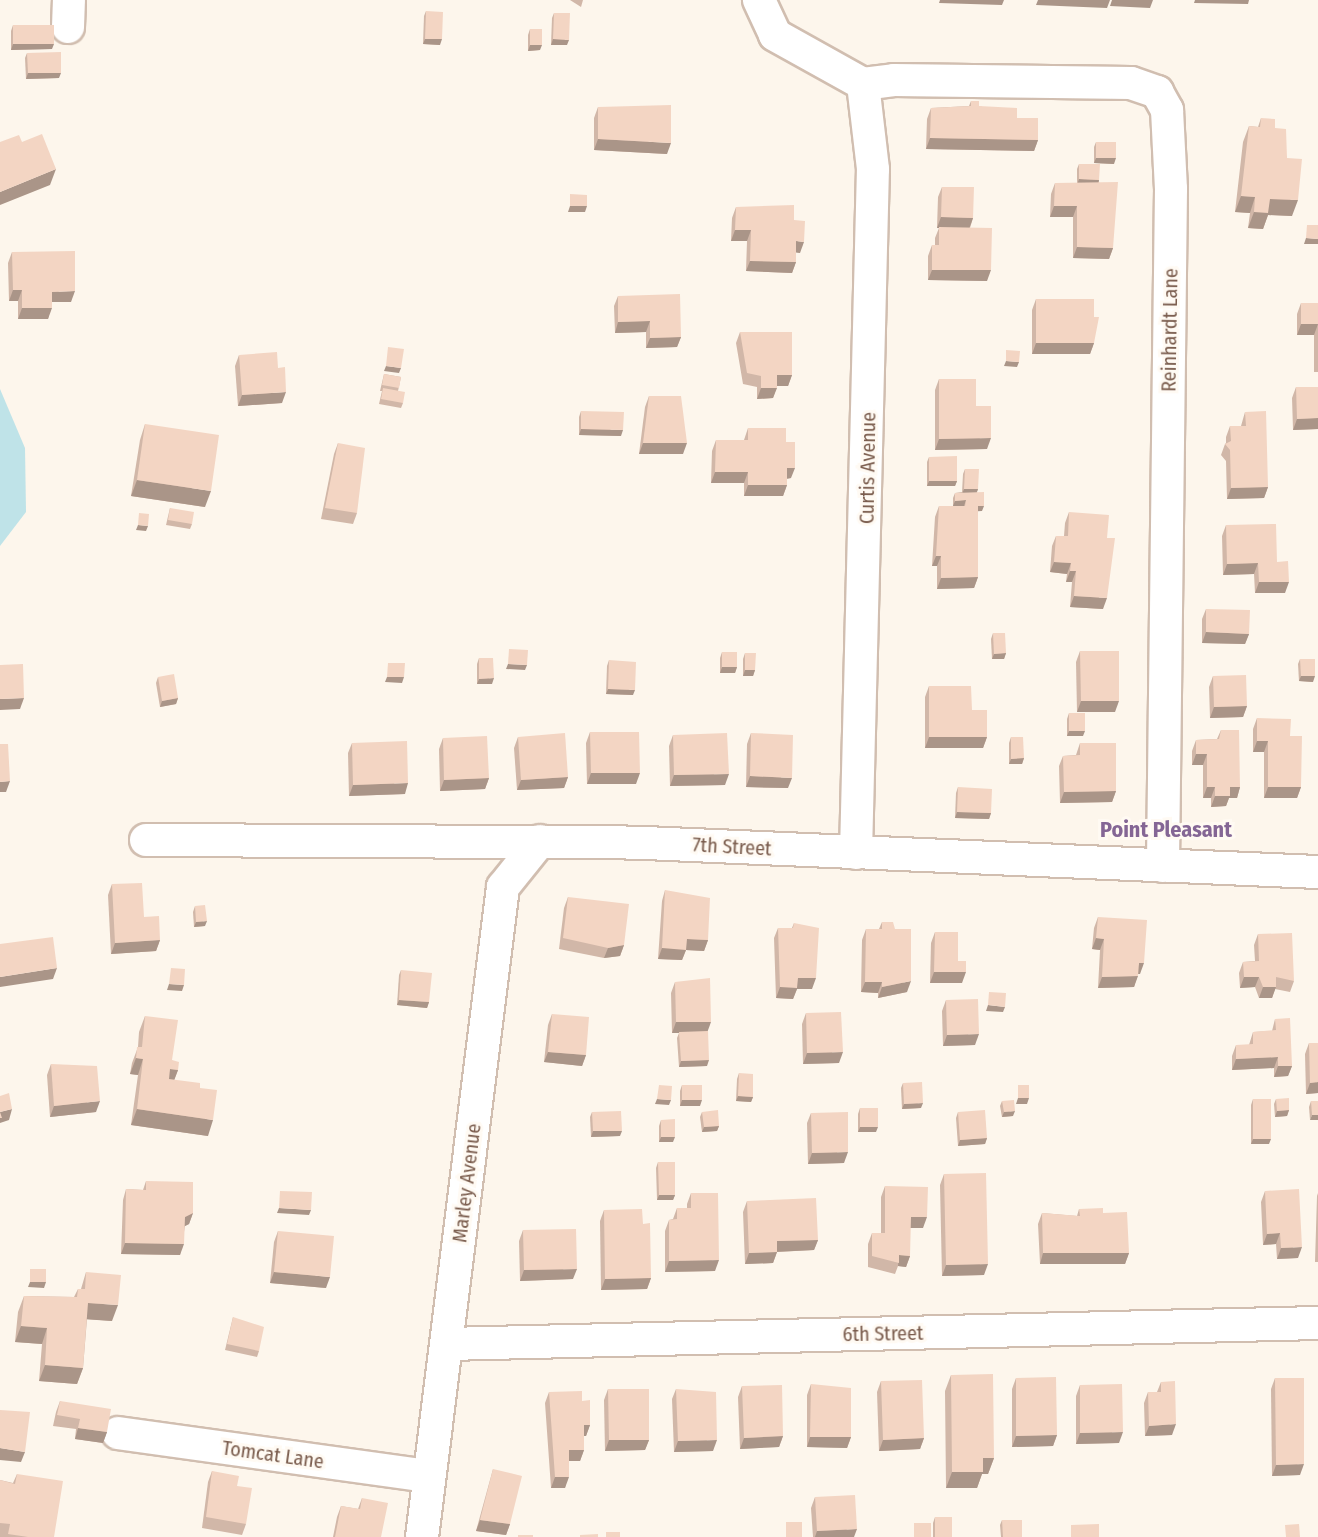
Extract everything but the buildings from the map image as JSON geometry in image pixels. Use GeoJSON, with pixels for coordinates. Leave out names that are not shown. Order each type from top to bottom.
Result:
{"type":"FeatureCollection","features":[{"type":"Feature","properties":{"kind":"street"},"geometry":{"type":"LineString","coordinates":[[759,0],[775,35],[863,84]]}},
{"type":"Feature","properties":{"kind":"street","name":"Reinhardt Lane"},"geometry":{"type":"LineString","coordinates":[[863,84],[894,80],[1131,83],[1157,92],[1167,110],[1171,189],[1163,866]]}},
{"type":"Feature","properties":{"kind":"street","name":"Curtis Avenue"},"geometry":{"type":"LineString","coordinates":[[856,853],[873,169],[863,84]]}},
{"type":"Feature","properties":{"kind":"street","name":"7th Street"},"geometry":{"type":"LineString","coordinates":[[146,840],[540,841],[1318,872]]}},
{"type":"Feature","properties":{"kind":"street","name":"Marley Avenue"},"geometry":{"type":"LineString","coordinates":[[422,1537],[503,887],[540,841]]}},
{"type":"Feature","properties":{"kind":"street","name":"6th Street"},"geometry":{"type":"LineString","coordinates":[[447,1344],[1318,1323]]}},
{"type":"Feature","properties":{"kind":"street","name":"Tomcat Lane"},"geometry":{"type":"LineString","coordinates":[[118,1433],[429,1476]]}},
{"type":"Feature","properties":{"kind":"water"},"geometry":{"type":"Polygon","coordinates":[[[0,389],[25,448],[26,512],[0,546],[0,389]]]}},
{"type":"Feature","properties":{"kind":"district","name":"Point Pleasant"},"geometry":{"type":"Point","coordinates":[1166,830]}}]}
